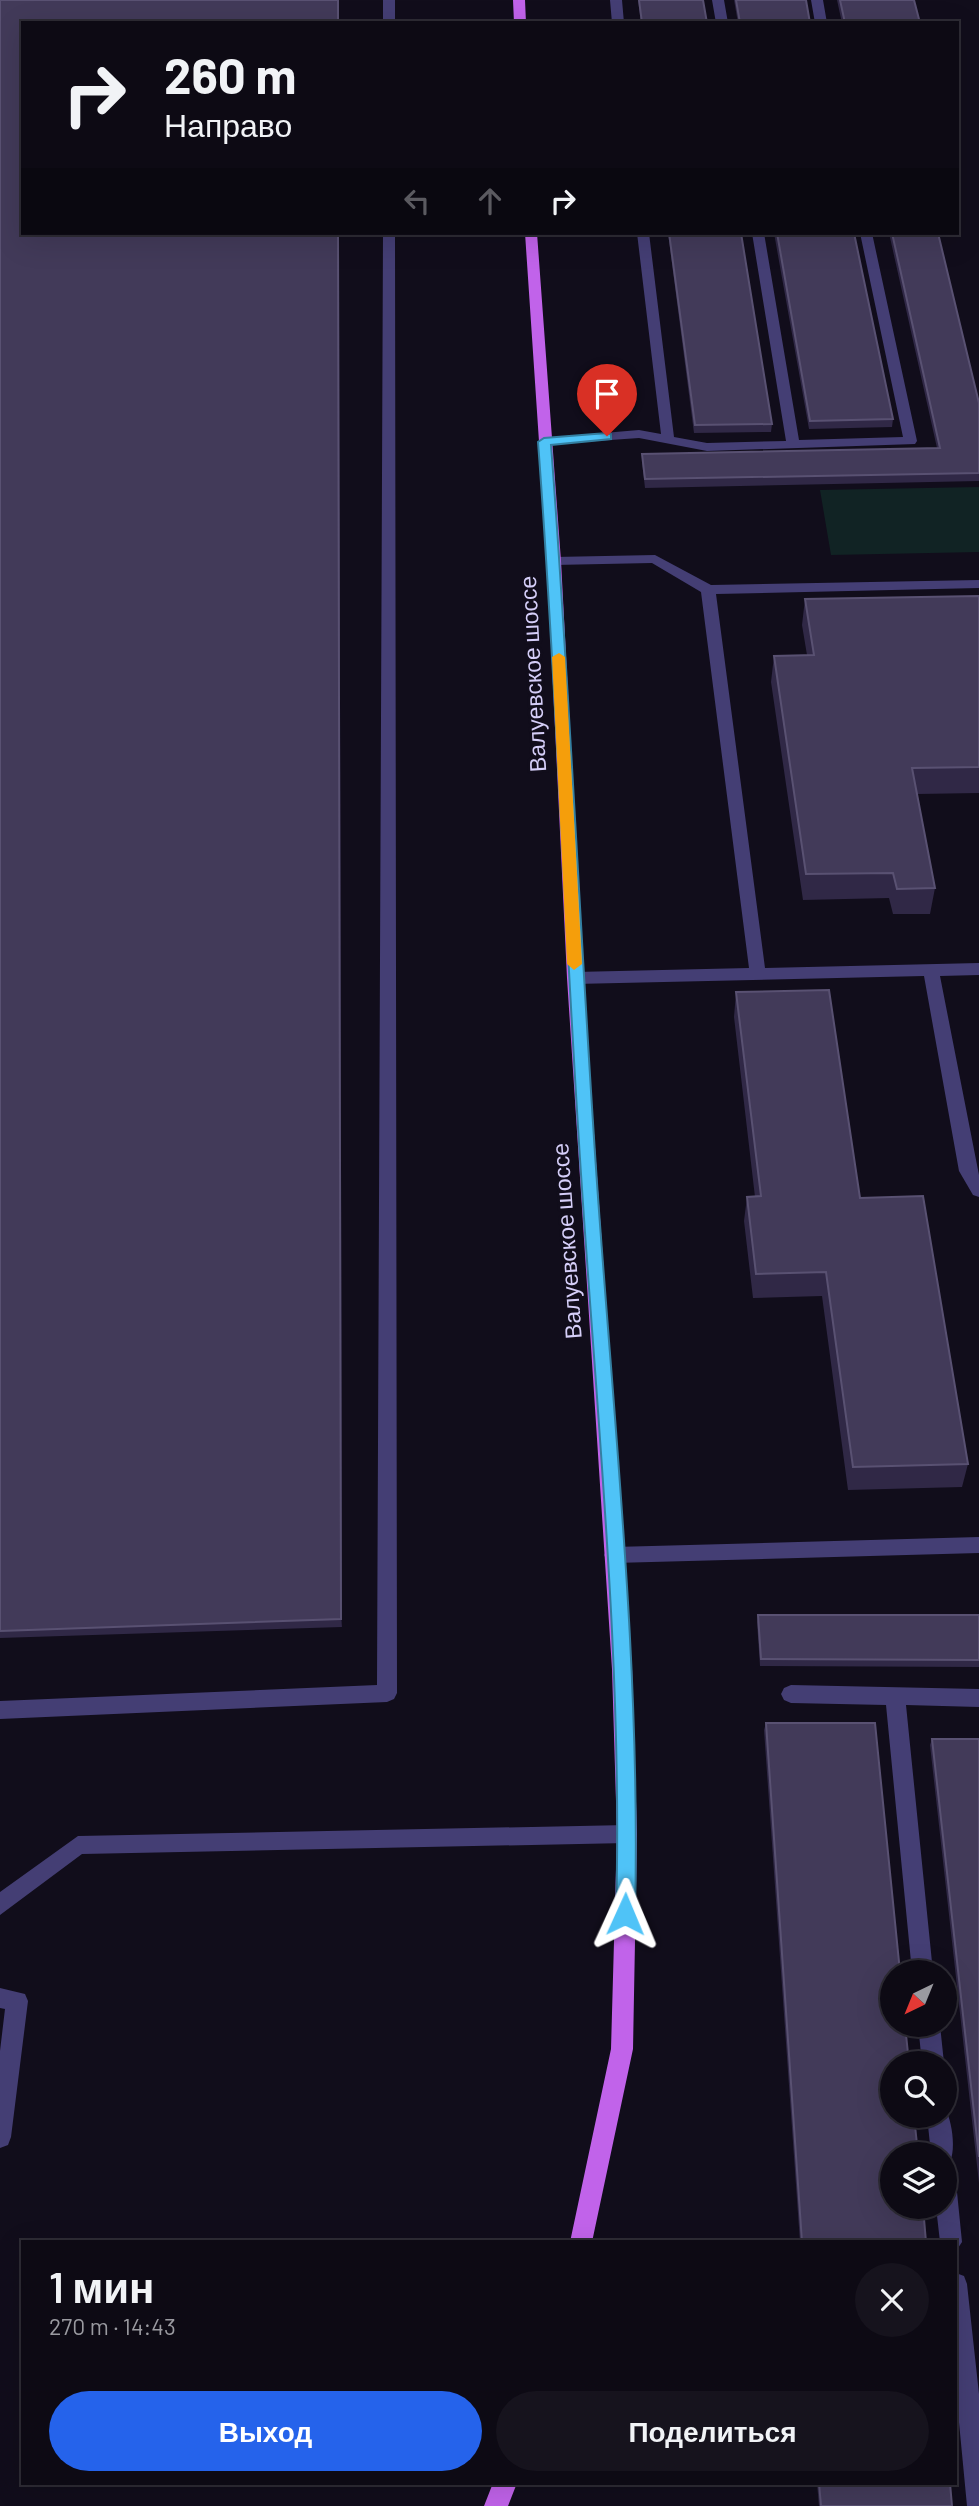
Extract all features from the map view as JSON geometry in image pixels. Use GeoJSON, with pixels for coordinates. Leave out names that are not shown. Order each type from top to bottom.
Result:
{"type":"FeatureCollection","features":[{"type":"Feature","properties":{"kind":"main road"},"geometry":{"type":"LineString","coordinates":[[519,0],[520,21]]}},
{"type":"Feature","properties":{"kind":"main road","name":"Валуевское шоссе"},"geometry":{"type":"LineString","coordinates":[[531,235],[554,561],[575,978],[622,1669],[627,1834],[622,2049],[581,2240]]}},
{"type":"Feature","properties":{"kind":"main road"},"geometry":{"type":"LineString","coordinates":[[496,2506],[504,2485]]}},
{"type":"Feature","properties":{"kind":"lane"},"geometry":{"type":"LineString","coordinates":[[389,0],[389,21]]}},
{"type":"Feature","properties":{"kind":"lane"},"geometry":{"type":"LineString","coordinates":[[616,0],[618,21]]}},
{"type":"Feature","properties":{"kind":"lane"},"geometry":{"type":"LineString","coordinates":[[718,0],[722,21]]}},
{"type":"Feature","properties":{"kind":"lane"},"geometry":{"type":"LineString","coordinates":[[817,0],[821,21]]}},
{"type":"Feature","properties":{"kind":"lane"},"geometry":{"type":"LineString","coordinates":[[0,1710],[387,1693],[389,235]]}},
{"type":"Feature","properties":{"kind":"lane"},"geometry":{"type":"LineString","coordinates":[[643,235],[668,439]]}},
{"type":"Feature","properties":{"kind":"lane"},"geometry":{"type":"LineString","coordinates":[[758,235],[793,445]]}},
{"type":"Feature","properties":{"kind":"lane"},"geometry":{"type":"LineString","coordinates":[[544,442],[639,434],[707,447],[910,441],[866,235]]}},
{"type":"Feature","properties":{"kind":"lane"},"geometry":{"type":"LineString","coordinates":[[554,561],[655,559],[708,590],[979,584]]}},
{"type":"Feature","properties":{"kind":"lane"},"geometry":{"type":"LineString","coordinates":[[708,590],[758,974]]}},
{"type":"Feature","properties":{"kind":"lane"},"geometry":{"type":"LineString","coordinates":[[575,978],[979,969]]}},
{"type":"Feature","properties":{"kind":"lane"},"geometry":{"type":"LineString","coordinates":[[931,970],[968,1171],[979,1190]]}},
{"type":"Feature","properties":{"kind":"lane"},"geometry":{"type":"LineString","coordinates":[[614,1555],[979,1545]]}},
{"type":"Feature","properties":{"kind":"lane"},"geometry":{"type":"LineString","coordinates":[[790,1694],[979,1698]]}},
{"type":"Feature","properties":{"kind":"lane"},"geometry":{"type":"LineString","coordinates":[[895,1696],[922,1960]]}},
{"type":"Feature","properties":{"kind":"lane"},"geometry":{"type":"LineString","coordinates":[[0,1906],[78,1845],[627,1834]]}},
{"type":"Feature","properties":{"kind":"lane"},"geometry":{"type":"LineString","coordinates":[[0,1998],[17,2001],[0,2137]]}},
{"type":"Feature","properties":{"kind":"lane"},"geometry":{"type":"LineString","coordinates":[[949,2219],[951,2240]]}},
{"type":"Feature","properties":{"kind":"lane"},"geometry":{"type":"LineString","coordinates":[[957,2294],[979,2506]]}},
{"type":"Feature","properties":{"kind":"shaded area"},"geometry":{"type":"Polygon","coordinates":[[[979,487],[979,552],[831,555],[820,490],[979,487]]]}},
{"type":"Feature","properties":{"kind":"building"},"geometry":{"type":"Polygon","coordinates":[[[0,0],[338,0],[338,21],[21,21],[21,235],[338,235],[341,1619],[0,1631],[0,0]]]}},
{"type":"Feature","properties":{"kind":"building"},"geometry":{"type":"Polygon","coordinates":[[[639,0],[703,0],[707,21],[642,21],[639,0]]]}},
{"type":"Feature","properties":{"kind":"building"},"geometry":{"type":"Polygon","coordinates":[[[736,0],[806,0],[810,21],[740,21],[736,0]]]}},
{"type":"Feature","properties":{"kind":"building"},"geometry":{"type":"Polygon","coordinates":[[[840,0],[914,0],[919,21],[845,21],[840,0]]]}},
{"type":"Feature","properties":{"kind":"building"},"geometry":{"type":"Polygon","coordinates":[[[669,235],[741,235],[772,424],[695,425],[669,235]]]}},
{"type":"Feature","properties":{"kind":"building"},"geometry":{"type":"Polygon","coordinates":[[[777,235],[854,235],[893,419],[810,421],[777,235]]]}},
{"type":"Feature","properties":{"kind":"building"},"geometry":{"type":"Polygon","coordinates":[[[892,235],[938,235],[979,403],[979,473],[645,479],[642,454],[940,448],[892,235]]]}},
{"type":"Feature","properties":{"kind":"building"},"geometry":{"type":"Polygon","coordinates":[[[979,596],[979,767],[912,768],[935,888],[897,889],[893,873],[806,874],[774,656],[814,655],[805,599],[979,596]]]}},
{"type":"Feature","properties":{"kind":"building"},"geometry":{"type":"Polygon","coordinates":[[[829,990],[860,1198],[923,1196],[968,1464],[853,1467],[826,1272],[756,1274],[747,1197],[761,1196],[736,992],[829,990]]]}},
{"type":"Feature","properties":{"kind":"building"},"geometry":{"type":"Polygon","coordinates":[[[758,1615],[979,1615],[979,1660],[761,1659],[758,1615]]]}},
{"type":"Feature","properties":{"kind":"building"},"geometry":{"type":"Polygon","coordinates":[[[766,1723],[875,1723],[899,1960],[880,1960],[880,2037],[906,2037],[908,2051],[880,2051],[880,2128],[915,2128],[917,2142],[880,2142],[880,2219],[924,2219],[926,2240],[802,2240],[766,1723]]]}},
{"type":"Feature","properties":{"kind":"building"},"geometry":{"type":"Polygon","coordinates":[[[932,1739],[979,1739],[979,2157],[932,1739]]]}},
{"type":"Feature","properties":{"kind":"building"},"geometry":{"type":"Polygon","coordinates":[[[819,2485],[950,2485],[952,2506],[821,2506],[819,2485]]]}},
{"type":"Feature","properties":{"kind":"slow traffic"},"geometry":{"type":"LineString","coordinates":[[559,657],[574,964]]}},
{"type":"Feature","properties":{"kind":"route"},"geometry":{"type":"LineString","coordinates":[[607,436],[544,442],[554,561],[575,978],[622,1669],[627,1834],[625,1914]]}}]}
